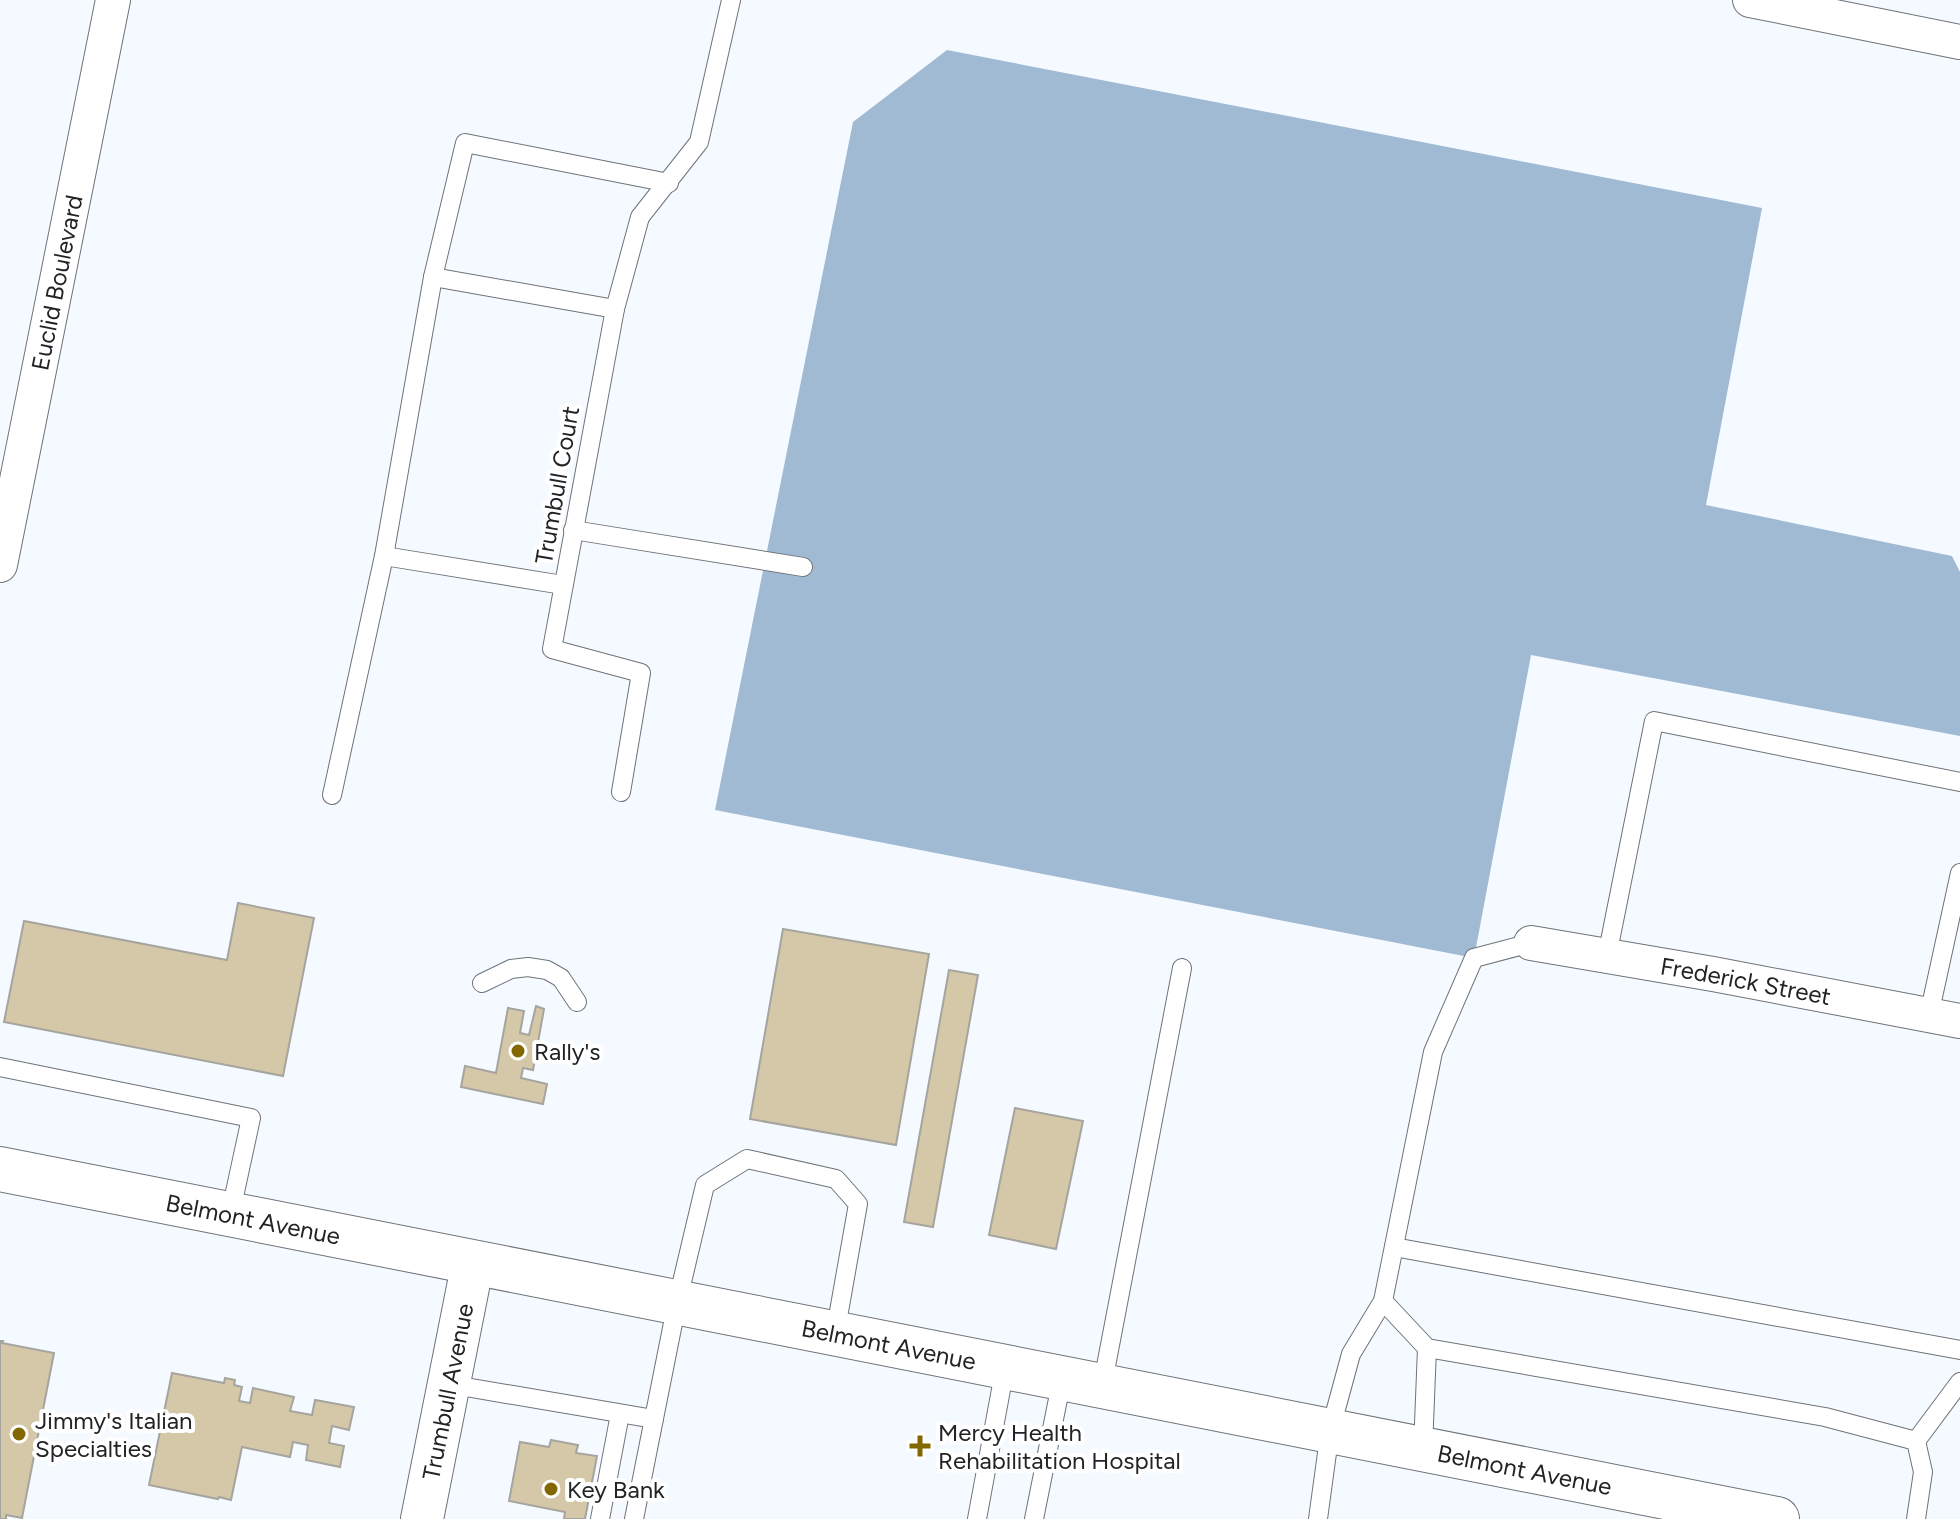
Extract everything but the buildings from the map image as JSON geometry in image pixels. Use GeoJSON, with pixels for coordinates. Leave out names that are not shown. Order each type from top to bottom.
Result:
{"type":"FeatureCollection","features":[{"type":"Feature","properties":{"kind":"main road","name":"Belmont Avenue"},"geometry":{"type":"LineString","coordinates":[[0,1169],[1330,1431],[1682,1510],[1777,1519]]}},
{"type":"Feature","properties":{"kind":"street","name":"Euclid Boulevard"},"geometry":{"type":"LineString","coordinates":[[0,565],[113,0]]}},
{"type":"Feature","properties":{"kind":"street"},"geometry":{"type":"LineString","coordinates":[[1750,0],[1960,42]]}},
{"type":"Feature","properties":{"kind":"street","name":"Frederick Street"},"geometry":{"type":"LineString","coordinates":[[1531,943],[1944,1018]]}},
{"type":"Feature","properties":{"kind":"street","name":"Trumbull Avenue"},"geometry":{"type":"LineString","coordinates":[[422,1519],[473,1262]]}},
{"type":"Feature","properties":{"kind":"lane","name":"Trumbull Court"},"geometry":{"type":"LineString","coordinates":[[384,556],[563,585],[615,309],[640,217],[699,142],[731,0]]}},
{"type":"Feature","properties":{"kind":"lane"},"geometry":{"type":"LineString","coordinates":[[332,795],[384,556],[433,277],[465,143],[669,183]]}},
{"type":"Feature","properties":{"kind":"lane"},"geometry":{"type":"LineString","coordinates":[[433,277],[615,309]]}},
{"type":"Feature","properties":{"kind":"lane"},"geometry":{"type":"LineString","coordinates":[[573,530],[803,567]]}},
{"type":"Feature","properties":{"kind":"lane"},"geometry":{"type":"LineString","coordinates":[[563,585],[552,649],[641,673],[621,792]]}},
{"type":"Feature","properties":{"kind":"lane"},"geometry":{"type":"LineString","coordinates":[[1607,956],[1654,721],[1960,782]]}},
{"type":"Feature","properties":{"kind":"lane"},"geometry":{"type":"LineString","coordinates":[[1944,1018],[1960,873]]}},
{"type":"Feature","properties":{"kind":"lane"},"geometry":{"type":"LineString","coordinates":[[1318,1519],[1330,1431],[1351,1354],[1383,1301],[1433,1052],[1474,958],[1531,943]]}},
{"type":"Feature","properties":{"kind":"lane"},"geometry":{"type":"LineString","coordinates":[[482,983],[511,969],[528,967],[547,970],[561,978],[577,1002]]}},
{"type":"Feature","properties":{"kind":"lane"},"geometry":{"type":"LineString","coordinates":[[1034,1519],[1082,1383],[1182,968]]}},
{"type":"Feature","properties":{"kind":"lane"},"geometry":{"type":"LineString","coordinates":[[0,1067],[251,1118],[230,1215]]}},
{"type":"Feature","properties":{"kind":"lane"},"geometry":{"type":"LineString","coordinates":[[634,1519],[677,1303],[705,1185],[747,1159],[836,1179],[858,1204],[835,1334]]}},
{"type":"Feature","properties":{"kind":"lane"},"geometry":{"type":"LineString","coordinates":[[1394,1247],[1960,1350]]}},
{"type":"Feature","properties":{"kind":"lane"},"geometry":{"type":"LineString","coordinates":[[1383,1301],[1427,1348],[1825,1417],[1916,1441]]}},
{"type":"Feature","properties":{"kind":"lane"},"geometry":{"type":"LineString","coordinates":[[1423,1450],[1427,1348]]}},
{"type":"Feature","properties":{"kind":"lane"},"geometry":{"type":"LineString","coordinates":[[977,1519],[1005,1368]]}},
{"type":"Feature","properties":{"kind":"lane"},"geometry":{"type":"LineString","coordinates":[[1916,1519],[1923,1472],[1916,1441],[1960,1382]]}},
{"type":"Feature","properties":{"kind":"lane"},"geometry":{"type":"LineString","coordinates":[[448,1384],[654,1419]]}},
{"type":"Feature","properties":{"kind":"lane"},"geometry":{"type":"LineString","coordinates":[[600,1519],[620,1414]]}},
{"type":"Feature","properties":{"kind":"shaded area"},"geometry":{"type":"Polygon","coordinates":[[[947,50],[1762,208],[1706,505],[1952,556],[1960,572],[1960,736],[1531,655],[1474,958],[715,810],[853,122],[947,50]]]}},
{"type":"Feature","properties":{"kind":"place","name":"Rally's"},"geometry":{"type":"Point","coordinates":[518,1051]}},
{"type":"Feature","properties":{"kind":"place","name":"Jimmy's Italian Specialties"},"geometry":{"type":"Point","coordinates":[19,1434]}},
{"type":"Feature","properties":{"kind":"place","name":"Mercy Health Rehabilitation Hospital"},"geometry":{"type":"Point","coordinates":[920,1446]}},
{"type":"Feature","properties":{"kind":"place","name":"Key Bank"},"geometry":{"type":"Point","coordinates":[551,1489]}}]}
